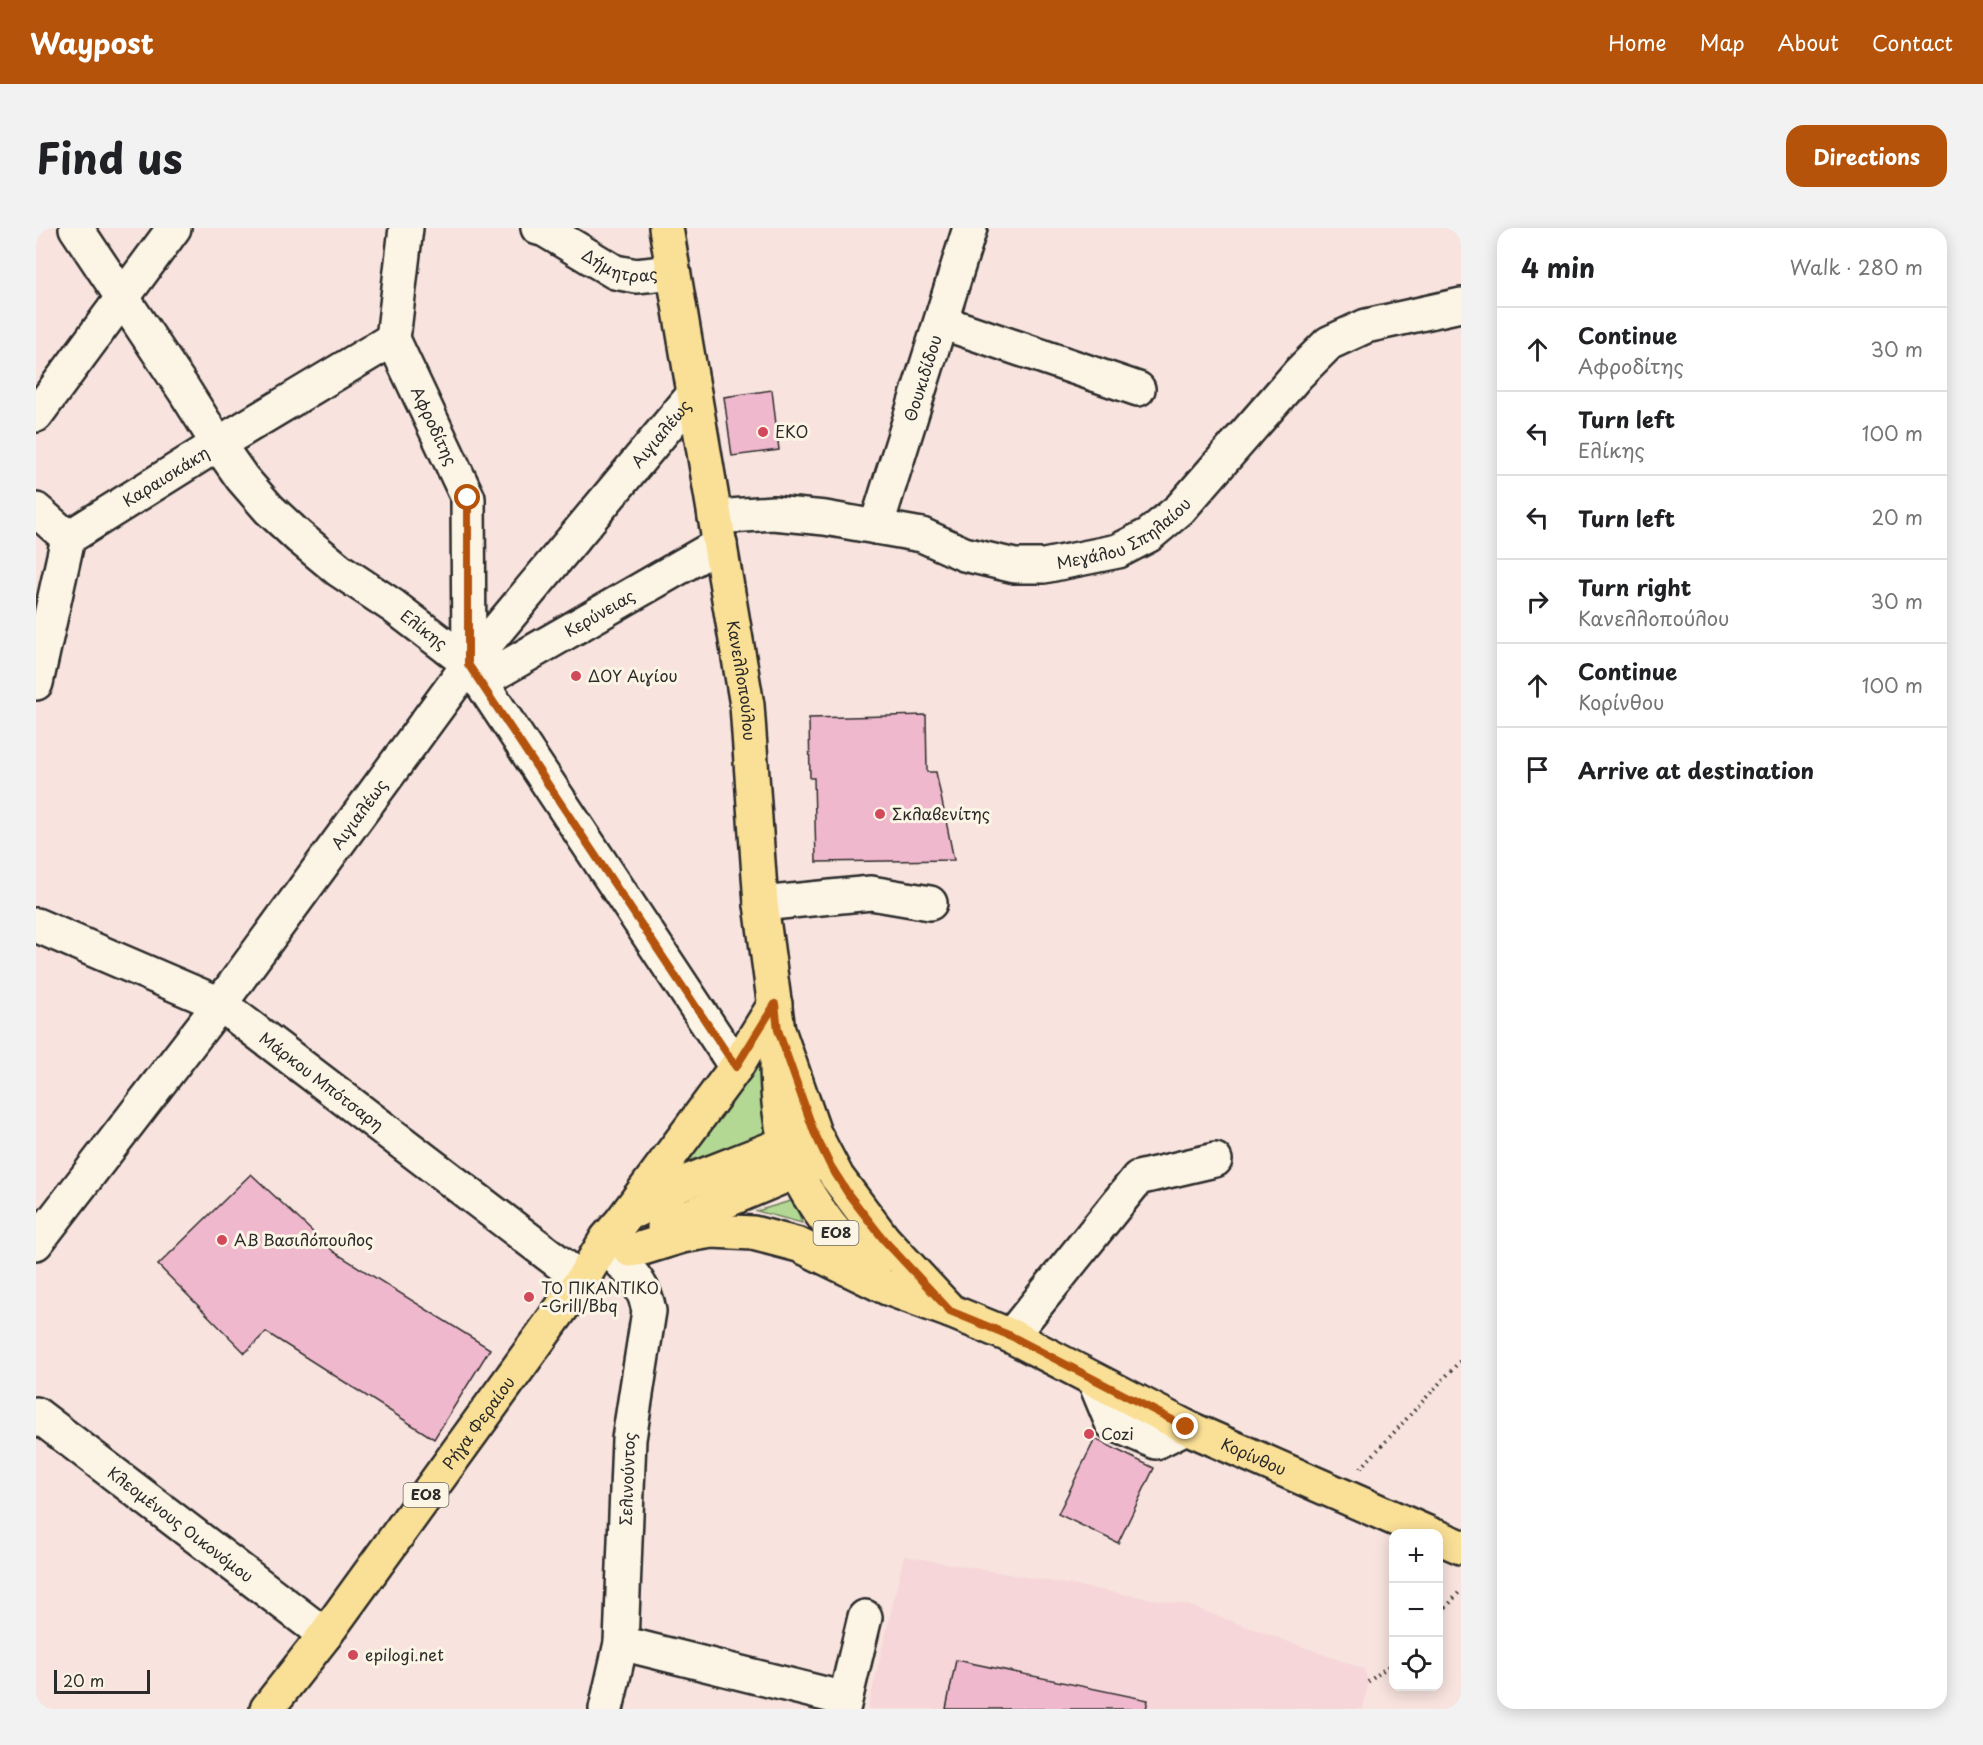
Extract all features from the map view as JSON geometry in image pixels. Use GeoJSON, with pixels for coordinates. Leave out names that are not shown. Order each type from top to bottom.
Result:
{"type":"FeatureCollection","features":[{"type":"Feature","properties":{"kind":"main road","name":"Κανελλοπούλου"},"geometry":{"type":"LineString","coordinates":[[666,228],[747,705],[762,904],[776,1017],[806,1151]]}},
{"type":"Feature","properties":{"kind":"main road"},"geometry":{"type":"LineString","coordinates":[[623,1243],[736,1067],[776,1017]]}},
{"type":"Feature","properties":{"kind":"main road","name":"ΕΟ8"},"geometry":{"type":"LineString","coordinates":[[582,1280],[623,1243],[679,1185],[806,1151],[828,1223],[887,1288]]}},
{"type":"Feature","properties":{"kind":"main road","name":"Κορίνθου"},"geometry":{"type":"LineString","coordinates":[[806,1151],[849,1195],[884,1240],[950,1311]]}},
{"type":"Feature","properties":{"kind":"main road","name":"ΕΟ8"},"geometry":{"type":"LineString","coordinates":[[623,1243],[643,1248],[682,1236],[712,1231],[753,1233],[799,1245],[887,1288]]}},
{"type":"Feature","properties":{"kind":"main road","name":"Ρήγα Φεραίου"},"geometry":{"type":"LineString","coordinates":[[267,1709],[325,1635],[582,1280]]}},
{"type":"Feature","properties":{"kind":"main road","name":"Κορίνθου"},"geometry":{"type":"LineString","coordinates":[[887,1288],[1011,1336],[1095,1382],[1186,1427],[1422,1529]]}},
{"type":"Feature","properties":{"kind":"main road"},"geometry":{"type":"LineString","coordinates":[[1443,1539],[1461,1547]]}},
{"type":"Feature","properties":{"kind":"street","name":"Ελίκης"},"geometry":{"type":"LineString","coordinates":[[76,228],[218,444],[242,478],[268,508],[298,537],[339,570],[393,606],[474,673],[736,1067]]}},
{"type":"Feature","properties":{"kind":"street"},"geometry":{"type":"LineString","coordinates":[[36,415],[174,228]]}},
{"type":"Feature","properties":{"kind":"street"},"geometry":{"type":"LineString","coordinates":[[393,339],[406,228]]}},
{"type":"Feature","properties":{"kind":"street","name":"Δήμητρας"},"geometry":{"type":"LineString","coordinates":[[538,228],[615,272],[636,276],[674,272]]}},
{"type":"Feature","properties":{"kind":"street","name":"Θουκιδίδου"},"geometry":{"type":"LineString","coordinates":[[876,527],[970,228]]}},
{"type":"Feature","properties":{"kind":"street","name":"Μεγάλου Σπηλαίου"},"geometry":{"type":"LineString","coordinates":[[717,531],[772,513],[825,518],[922,535],[964,554],[1015,566],[1044,566],[1118,551],[1149,535],[1180,509],[1298,374],[1329,343],[1366,326],[1461,305]]}},
{"type":"Feature","properties":{"kind":"street"},"geometry":{"type":"LineString","coordinates":[[941,322],[1138,389]]}},
{"type":"Feature","properties":{"kind":"street","name":"Καραισκάκη"},"geometry":{"type":"LineString","coordinates":[[68,537],[393,339]]}},
{"type":"Feature","properties":{"kind":"street","name":"Αφροδίτης"},"geometry":{"type":"LineString","coordinates":[[393,339],[468,498],[474,673]]}},
{"type":"Feature","properties":{"kind":"street","name":"Αιγιαλέως"},"geometry":{"type":"LineString","coordinates":[[36,1243],[474,673],[694,394]]}},
{"type":"Feature","properties":{"kind":"street"},"geometry":{"type":"LineString","coordinates":[[36,510],[68,537],[36,683]]}},
{"type":"Feature","properties":{"kind":"street","name":"Κερύνειας"},"geometry":{"type":"LineString","coordinates":[[474,673],[717,531]]}},
{"type":"Feature","properties":{"kind":"street"},"geometry":{"type":"LineString","coordinates":[[762,904],[871,893],[930,903]]}},
{"type":"Feature","properties":{"kind":"street","name":"Μάρκου Μπότσαρη"},"geometry":{"type":"LineString","coordinates":[[36,925],[220,1004],[582,1280]]}},
{"type":"Feature","properties":{"kind":"street"},"geometry":{"type":"LineString","coordinates":[[1011,1336],[1138,1178],[1215,1160]]}},
{"type":"Feature","properties":{"kind":"street","name":"Σελινούντος"},"geometry":{"type":"LineString","coordinates":[[606,1709],[621,1644],[629,1439],[649,1311],[646,1296],[623,1243]]}},
{"type":"Feature","properties":{"kind":"street","name":"Κλεομένους Οικονόμου"},"geometry":{"type":"LineString","coordinates":[[36,1414],[325,1635]]}},
{"type":"Feature","properties":{"kind":"street"},"geometry":{"type":"LineString","coordinates":[[621,1644],[844,1704],[865,1617]]}},
{"type":"Feature","properties":{"kind":"path"},"geometry":{"type":"LineString","coordinates":[[1338,1492],[1461,1360]]}},
{"type":"Feature","properties":{"kind":"path"},"geometry":{"type":"LineString","coordinates":[[1443,1611],[1461,1590]]}},
{"type":"Feature","properties":{"kind":"path"},"geometry":{"type":"LineString","coordinates":[[1368,1682],[1389,1666]]}},
{"type":"Feature","properties":{"kind":"shaded area"},"geometry":{"type":"Polygon","coordinates":[[[904,1556],[1187,1605],[1364,1669],[1368,1682],[1363,1709],[868,1709],[904,1556]]]}},
{"type":"Feature","properties":{"kind":"green space"},"geometry":{"type":"Polygon","coordinates":[[[759,1061],[771,1131],[680,1167],[759,1061]]]}},
{"type":"Feature","properties":{"kind":"green space"},"geometry":{"type":"Polygon","coordinates":[[[794,1200],[802,1223],[757,1211],[794,1200]]]}},
{"type":"Feature","properties":{"kind":"building"},"geometry":{"type":"Polygon","coordinates":[[[772,390],[779,450],[732,456],[724,397],[772,390]]]}},
{"type":"Feature","properties":{"kind":"building","name":"Σκλαβενίτης"},"geometry":{"type":"Polygon","coordinates":[[[926,715],[927,772],[936,772],[954,860],[816,862],[814,778],[810,778],[809,718],[926,715]]]}},
{"type":"Feature","properties":{"kind":"building"},"geometry":{"type":"Polygon","coordinates":[[[251,1174],[334,1252],[490,1349],[434,1439],[266,1332],[245,1353],[158,1265],[251,1174]]]}},
{"type":"Feature","properties":{"kind":"building"},"geometry":{"type":"Polygon","coordinates":[[[1095,1439],[1154,1468],[1118,1543],[1058,1514],[1095,1439]]]}},
{"type":"Feature","properties":{"kind":"building"},"geometry":{"type":"Polygon","coordinates":[[[956,1660],[1148,1700],[1146,1709],[946,1709],[956,1660]]]}},
{"type":"Feature","properties":{"kind":"place","name":"EKO"},"geometry":{"type":"Point","coordinates":[763,432]}},
{"type":"Feature","properties":{"kind":"place","name":"ΔΟΥ Αιγίου"},"geometry":{"type":"Point","coordinates":[576,676]}},
{"type":"Feature","properties":{"kind":"place","name":"Σκλαβενίτης"},"geometry":{"type":"Point","coordinates":[880,814]}},
{"type":"Feature","properties":{"kind":"place","name":"ΑΒ Βασιλόπουλος"},"geometry":{"type":"Point","coordinates":[222,1240]}},
{"type":"Feature","properties":{"kind":"place","name":"ΤΟ ΠΙΚΑΝΤΙΚΟ -Grill/Bbq"},"geometry":{"type":"Point","coordinates":[529,1297]}},
{"type":"Feature","properties":{"kind":"place","name":"Cozi"},"geometry":{"type":"Point","coordinates":[1089,1434]}},
{"type":"Feature","properties":{"kind":"place","name":"epilogi.net"},"geometry":{"type":"Point","coordinates":[353,1655]}},
{"type":"Feature","properties":{"kind":"route"},"geometry":{"type":"LineString","coordinates":[[468,498],[468,664],[736,1067],[775,1004],[778,1030],[814,1132],[830,1165],[849,1195],[884,1240],[950,1311],[1011,1336],[1095,1382],[1186,1427]]}}]}
